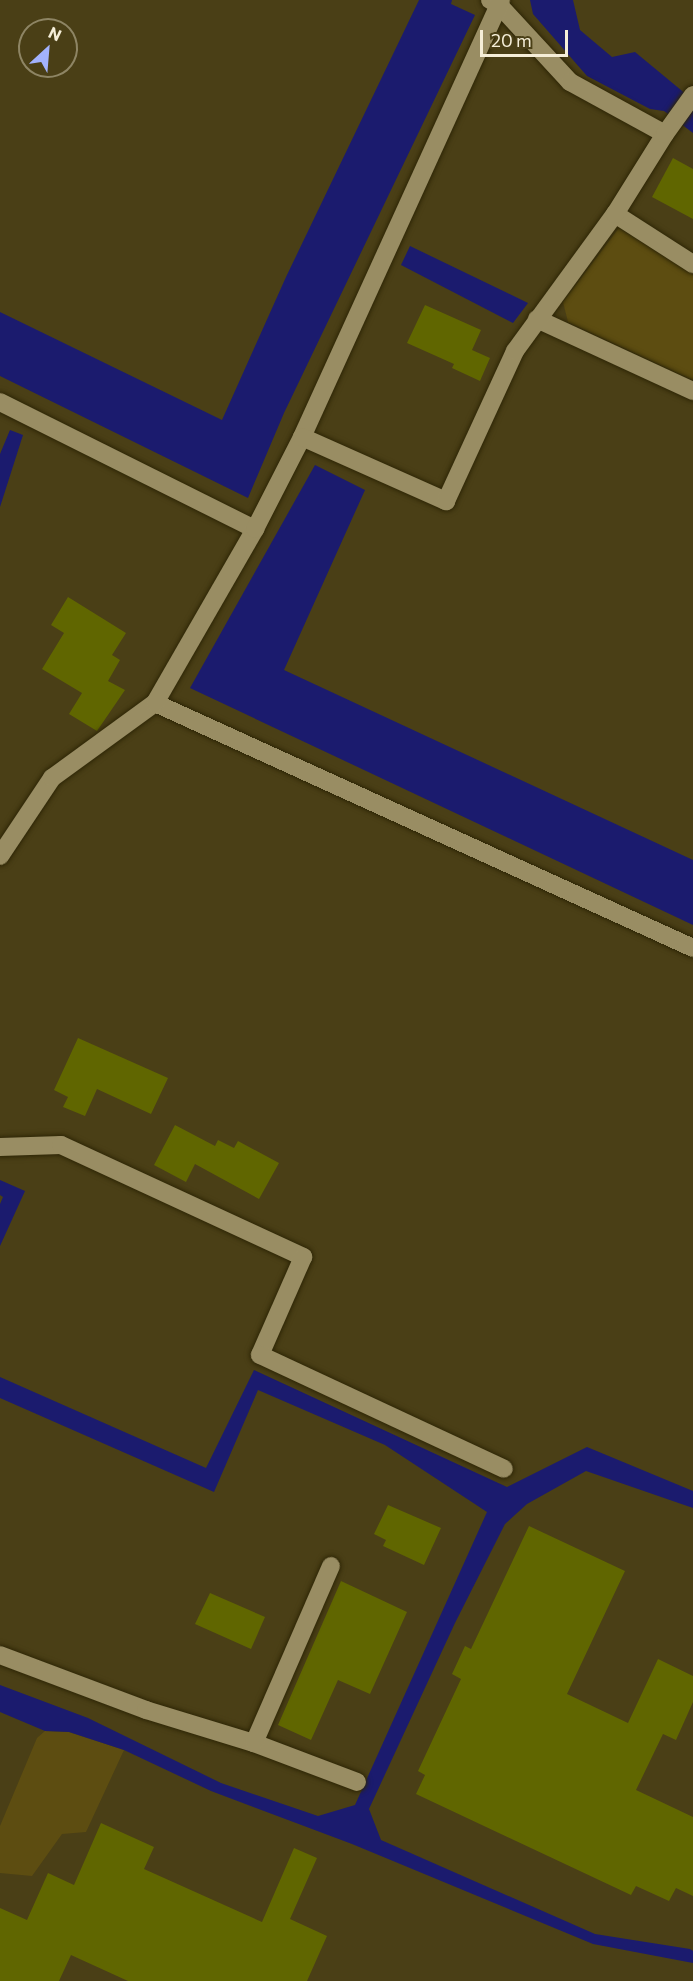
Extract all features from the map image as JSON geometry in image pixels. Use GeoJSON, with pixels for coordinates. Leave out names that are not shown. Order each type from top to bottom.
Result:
{"type":"FeatureCollection","features":[{"type":"Feature","properties":{"kind":"street"},"geometry":{"type":"LineString","coordinates":[[0,856],[52,778],[155,703],[255,529],[302,437],[497,2],[570,82],[668,129]]}},
{"type":"Feature","properties":{"kind":"street"},"geometry":{"type":"LineString","coordinates":[[302,437],[446,501],[515,351],[615,214],[668,129],[693,95]]}},
{"type":"Feature","properties":{"kind":"street"},"geometry":{"type":"LineString","coordinates":[[615,214],[693,264]]}},
{"type":"Feature","properties":{"kind":"street"},"geometry":{"type":"LineString","coordinates":[[537,319],[693,391]]}},
{"type":"Feature","properties":{"kind":"street"},"geometry":{"type":"LineString","coordinates":[[0,402],[255,529]]}},
{"type":"Feature","properties":{"kind":"street"},"geometry":{"type":"LineString","coordinates":[[155,703],[693,948]]}},
{"type":"Feature","properties":{"kind":"street"},"geometry":{"type":"LineString","coordinates":[[0,1147],[61,1145],[303,1257],[260,1355],[504,1469]]}},
{"type":"Feature","properties":{"kind":"street"},"geometry":{"type":"LineString","coordinates":[[254,1743],[331,1566]]}},
{"type":"Feature","properties":{"kind":"street"},"geometry":{"type":"LineString","coordinates":[[0,1655],[146,1710],[254,1743],[357,1782]]}},
{"type":"Feature","properties":{"kind":"shaded area"},"geometry":{"type":"Polygon","coordinates":[[[419,0],[452,0],[451,4],[475,15],[284,413],[248,498],[0,376],[0,312],[222,420],[286,277],[419,0]]]}},
{"type":"Feature","properties":{"kind":"shaded area"},"geometry":{"type":"Polygon","coordinates":[[[530,0],[573,0],[580,30],[612,57],[635,52],[693,100],[693,133],[664,111],[650,109],[587,76],[533,14],[530,0]]]}},
{"type":"Feature","properties":{"kind":"shaded area"},"geometry":{"type":"Polygon","coordinates":[[[619,228],[693,275],[693,380],[568,322],[563,302],[619,228]]]}},
{"type":"Feature","properties":{"kind":"shaded area"},"geometry":{"type":"Polygon","coordinates":[[[410,246],[528,303],[513,323],[401,265],[410,246]]]}},
{"type":"Feature","properties":{"kind":"shaded area"},"geometry":{"type":"Polygon","coordinates":[[[10,430],[23,435],[0,507],[0,454],[10,430]]]}},
{"type":"Feature","properties":{"kind":"shaded area"},"geometry":{"type":"Polygon","coordinates":[[[315,465],[365,490],[284,670],[693,860],[693,925],[190,688],[315,465]]]}},
{"type":"Feature","properties":{"kind":"shaded area"},"geometry":{"type":"Polygon","coordinates":[[[0,1180],[25,1191],[0,1246],[0,1204],[3,1197],[0,1195],[0,1180]]]}},
{"type":"Feature","properties":{"kind":"shaded area"},"geometry":{"type":"Polygon","coordinates":[[[254,1370],[507,1487],[587,1447],[693,1491],[693,1508],[586,1471],[527,1504],[505,1524],[455,1623],[369,1809],[381,1840],[595,1934],[690,1949],[693,1951],[693,1963],[593,1944],[352,1844],[211,1791],[124,1750],[69,1732],[45,1731],[0,1712],[0,1685],[88,1718],[221,1783],[318,1816],[355,1805],[487,1512],[385,1445],[258,1390],[214,1492],[0,1398],[0,1377],[206,1468],[254,1370]]]}},
{"type":"Feature","properties":{"kind":"shaded area"},"geometry":{"type":"Polygon","coordinates":[[[45,1731],[69,1732],[124,1750],[86,1832],[62,1834],[32,1876],[0,1873],[0,1826],[37,1738],[45,1731]]]}},
{"type":"Feature","properties":{"kind":"building"},"geometry":{"type":"Polygon","coordinates":[[[673,158],[693,169],[693,219],[652,197],[673,158]]]}},
{"type":"Feature","properties":{"kind":"building"},"geometry":{"type":"Polygon","coordinates":[[[425,305],[481,330],[472,350],[490,358],[480,381],[452,368],[454,364],[407,343],[425,305]]]}},
{"type":"Feature","properties":{"kind":"building"},"geometry":{"type":"Polygon","coordinates":[[[68,597],[126,633],[112,655],[120,660],[108,681],[125,690],[97,731],[69,714],[82,693],[42,669],[64,633],[51,625],[68,597]]]}},
{"type":"Feature","properties":{"kind":"building"},"geometry":{"type":"Polygon","coordinates":[[[78,1038],[168,1078],[151,1114],[97,1089],[85,1116],[63,1107],[68,1097],[54,1090],[78,1038]]]}},
{"type":"Feature","properties":{"kind":"building"},"geometry":{"type":"Polygon","coordinates":[[[175,1125],[215,1146],[218,1140],[234,1148],[238,1141],[279,1163],[259,1199],[195,1164],[186,1182],[154,1165],[175,1125]]]}},
{"type":"Feature","properties":{"kind":"building"},"geometry":{"type":"Polygon","coordinates":[[[388,1505],[441,1528],[424,1565],[383,1546],[386,1540],[374,1534],[388,1505]]]}},
{"type":"Feature","properties":{"kind":"building"},"geometry":{"type":"Polygon","coordinates":[[[529,1526],[625,1571],[567,1694],[628,1723],[658,1659],[693,1676],[693,1702],[676,1740],[663,1734],[636,1790],[693,1817],[693,1896],[676,1888],[669,1901],[636,1886],[631,1895],[416,1794],[425,1775],[418,1771],[461,1679],[452,1674],[465,1646],[471,1649],[529,1526]]]}},
{"type":"Feature","properties":{"kind":"building"},"geometry":{"type":"Polygon","coordinates":[[[341,1581],[407,1612],[370,1694],[338,1680],[311,1740],[278,1725],[341,1581]]]}},
{"type":"Feature","properties":{"kind":"building"},"geometry":{"type":"Polygon","coordinates":[[[210,1593],[265,1617],[251,1649],[195,1624],[210,1593]]]}},
{"type":"Feature","properties":{"kind":"building"},"geometry":{"type":"Polygon","coordinates":[[[101,1823],[154,1847],[144,1869],[262,1922],[294,1848],[317,1858],[290,1919],[327,1936],[307,1981],[128,1981],[71,1955],[59,1981],[0,1981],[0,1908],[27,1920],[48,1873],[74,1885],[101,1823]]]}}]}
